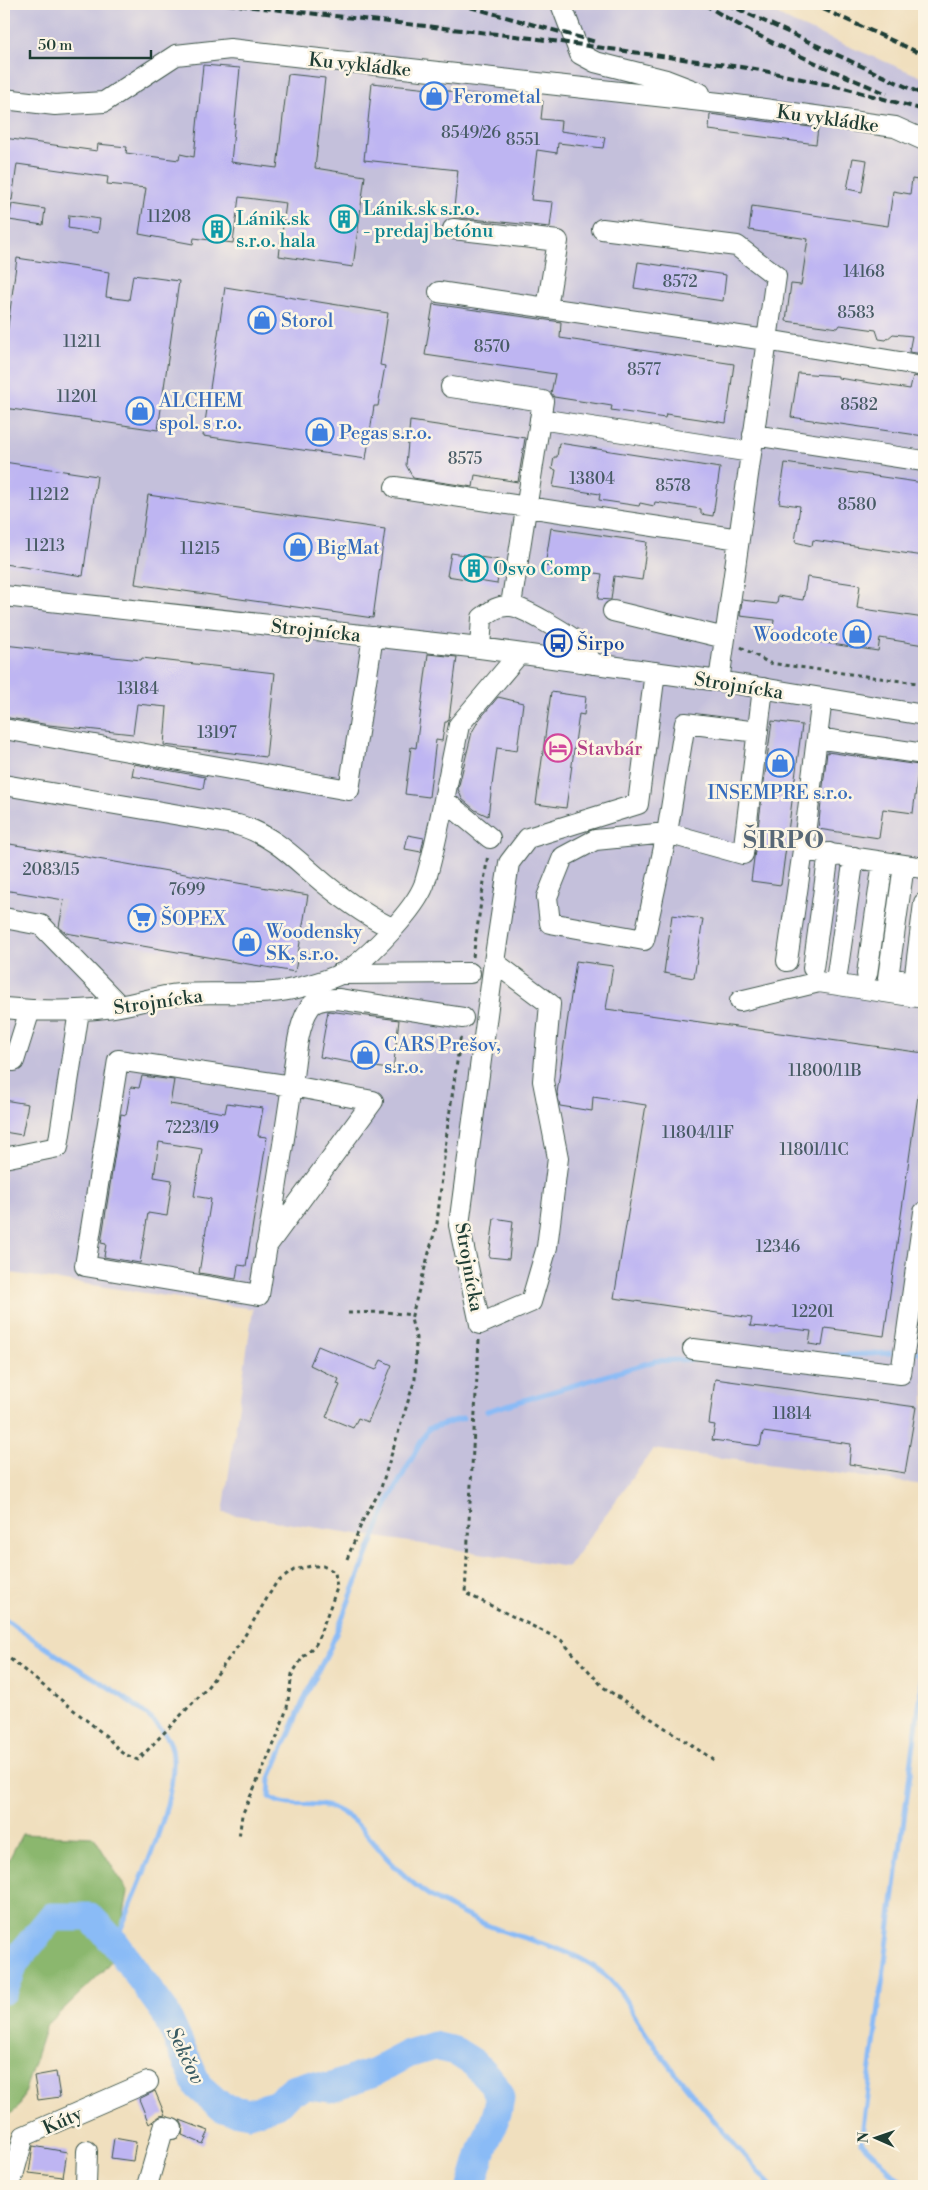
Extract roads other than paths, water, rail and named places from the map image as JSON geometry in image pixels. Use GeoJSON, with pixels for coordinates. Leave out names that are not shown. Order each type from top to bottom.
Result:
{"type":"FeatureCollection","features":[{"type":"Feature","properties":{"kind":"street","name":"Ku vykládke"},"geometry":{"type":"LineString","coordinates":[[561,4],[580,54],[595,62],[666,80],[728,104]]}},
{"type":"Feature","properties":{"kind":"street","name":"Ku vykládke"},"geometry":{"type":"LineString","coordinates":[[4,100],[55,105],[104,102],[176,55],[230,50],[728,104],[895,127],[924,140]]}},
{"type":"Feature","properties":{"kind":"street"},"geometry":{"type":"LineString","coordinates":[[453,229],[558,241],[547,308]]}},
{"type":"Feature","properties":{"kind":"street"},"geometry":{"type":"LineString","coordinates":[[602,229],[737,246],[776,276],[719,681]]}},
{"type":"Feature","properties":{"kind":"street"},"geometry":{"type":"LineString","coordinates":[[439,292],[766,340],[924,366]]}},
{"type":"Feature","properties":{"kind":"street"},"geometry":{"type":"LineString","coordinates":[[451,387],[543,401],[511,605]]}},
{"type":"Feature","properties":{"kind":"street"},"geometry":{"type":"LineString","coordinates":[[540,419],[924,461]]}},
{"type":"Feature","properties":{"kind":"street"},"geometry":{"type":"LineString","coordinates":[[395,487],[739,539]]}},
{"type":"Feature","properties":{"kind":"street","name":"Strojnícka"},"geometry":{"type":"LineString","coordinates":[[4,596],[480,648],[719,681],[924,716]]}},
{"type":"Feature","properties":{"kind":"street"},"geometry":{"type":"LineString","coordinates":[[480,648],[482,618],[496,607],[511,605],[556,628],[577,642],[585,650],[593,664]]}},
{"type":"Feature","properties":{"kind":"street"},"geometry":{"type":"LineString","coordinates":[[613,611],[725,638]]}},
{"type":"Feature","properties":{"kind":"street"},"geometry":{"type":"LineString","coordinates":[[4,729],[349,790],[373,636]]}},
{"type":"Feature","properties":{"kind":"street","name":"Strojnícka"},"geometry":{"type":"LineString","coordinates":[[4,1008],[79,1011],[120,1006],[177,994],[264,992],[292,989],[339,974],[352,967],[392,928],[416,900],[424,886],[460,725],[519,654]]}},
{"type":"Feature","properties":{"kind":"street","name":"Strojnícka"},"geometry":{"type":"LineString","coordinates":[[494,962],[550,1004],[544,1081],[558,1158],[547,1247],[531,1302],[480,1324],[459,1225],[494,962],[509,862],[528,838],[638,804],[656,672]]}},
{"type":"Feature","properties":{"kind":"street"},"geometry":{"type":"LineString","coordinates":[[758,732],[685,723],[667,832],[644,940],[550,923],[547,897],[563,857],[594,840],[667,832],[743,854],[758,732],[763,688]]}},
{"type":"Feature","properties":{"kind":"street"},"geometry":{"type":"LineString","coordinates":[[787,961],[822,698]]}},
{"type":"Feature","properties":{"kind":"street"},"geometry":{"type":"LineString","coordinates":[[817,738],[924,754]]}},
{"type":"Feature","properties":{"kind":"street"},"geometry":{"type":"LineString","coordinates":[[4,785],[238,825],[254,830],[286,851],[364,914],[392,928]]}},
{"type":"Feature","properties":{"kind":"street"},"geometry":{"type":"LineString","coordinates":[[444,800],[490,838]]}},
{"type":"Feature","properties":{"kind":"street"},"geometry":{"type":"LineString","coordinates":[[803,850],[924,868]]}},
{"type":"Feature","properties":{"kind":"street"},"geometry":{"type":"LineString","coordinates":[[813,968],[829,854]]}},
{"type":"Feature","properties":{"kind":"street"},"geometry":{"type":"LineString","coordinates":[[837,974],[854,857]]}},
{"type":"Feature","properties":{"kind":"street"},"geometry":{"type":"LineString","coordinates":[[867,974],[883,862]]}},
{"type":"Feature","properties":{"kind":"street"},"geometry":{"type":"LineString","coordinates":[[904,865],[888,978],[914,982],[924,904]]}},
{"type":"Feature","properties":{"kind":"street"},"geometry":{"type":"LineString","coordinates":[[4,918],[41,925],[120,1006]]}},
{"type":"Feature","properties":{"kind":"street"},"geometry":{"type":"LineString","coordinates":[[339,974],[470,973]]}},
{"type":"Feature","properties":{"kind":"street"},"geometry":{"type":"LineString","coordinates":[[740,1001],[819,982],[924,998]]}},
{"type":"Feature","properties":{"kind":"street"},"geometry":{"type":"LineString","coordinates":[[266,1247],[373,1102],[292,1086],[118,1060],[85,1266],[259,1295],[266,1247],[292,1086],[303,1020],[312,1005],[325,999],[338,999],[463,1018]]}},
{"type":"Feature","properties":{"kind":"street"},"geometry":{"type":"LineString","coordinates":[[4,1060],[14,1061],[30,1010]]}},
{"type":"Feature","properties":{"kind":"street"},"geometry":{"type":"LineString","coordinates":[[4,1158],[58,1147],[79,1011]]}},
{"type":"Feature","properties":{"kind":"street"},"geometry":{"type":"LineString","coordinates":[[693,1349],[900,1374],[924,1212]]}},
{"type":"Feature","properties":{"kind":"street","name":"Kúty"},"geometry":{"type":"LineString","coordinates":[[10,2186],[24,2136],[148,2082]]}},
{"type":"Feature","properties":{"kind":"street"},"geometry":{"type":"LineString","coordinates":[[147,2186],[164,2127],[172,2129]]}},
{"type":"Feature","properties":{"kind":"street"},"geometry":{"type":"LineString","coordinates":[[86,2186],[87,2150]]}},
{"type":"Feature","properties":{"kind":"waterway"},"geometry":{"type":"LineString","coordinates":[[917,1352],[924,1352]]}},
{"type":"Feature","properties":{"kind":"waterway"},"geometry":{"type":"LineString","coordinates":[[823,1356],[890,1353]]}},
{"type":"Feature","properties":{"kind":"waterway"},"geometry":{"type":"LineString","coordinates":[[487,1411],[655,1361],[702,1359]]}},
{"type":"Feature","properties":{"kind":"waterway"},"geometry":{"type":"LineString","coordinates":[[463,1418],[428,1429],[389,1500],[331,1646],[306,1695],[270,1778],[269,1797],[285,1803],[327,1806],[343,1813],[357,1824],[403,1874],[421,1890],[435,1899],[485,1924],[566,1952],[594,1966],[618,1989],[642,2028],[676,2074],[771,2186]]}},
{"type":"Feature","properties":{"kind":"waterway"},"geometry":{"type":"LineString","coordinates":[[4,1618],[142,1711],[167,1737],[172,1749],[173,1769],[170,1793],[163,1819],[144,1873],[115,1943]]}},
{"type":"Feature","properties":{"kind":"waterway"},"geometry":{"type":"LineString","coordinates":[[906,2186],[861,2142],[924,1669]]}},
{"type":"Feature","properties":{"kind":"waterway","name":"Sekčov"},"geometry":{"type":"LineString","coordinates":[[4,1990],[15,1962],[52,1917],[90,1917],[115,1943],[165,2012],[198,2086],[223,2108],[249,2113],[277,2104],[292,2090],[308,2085],[329,2088],[374,2072],[408,2054],[434,2046],[455,2051],[474,2063],[494,2084],[500,2098],[497,2113],[483,2149],[472,2186]]}},
{"type":"Feature","properties":{"kind":"railway"},"geometry":{"type":"LineString","coordinates":[[227,4],[524,37],[755,69],[844,88],[924,110]]}},
{"type":"Feature","properties":{"kind":"railway"},"geometry":{"type":"LineString","coordinates":[[459,4],[596,42]]}},
{"type":"Feature","properties":{"kind":"railway"},"geometry":{"type":"LineString","coordinates":[[704,4],[771,42],[887,94]]}},
{"type":"Feature","properties":{"kind":"railway"},"geometry":{"type":"LineString","coordinates":[[727,4],[924,95]]}},
{"type":"Feature","properties":{"kind":"railway"},"geometry":{"type":"LineString","coordinates":[[812,4],[924,55]]}},
{"type":"Feature","properties":{"kind":"place","name":"Ferometal"},"geometry":{"type":"Point","coordinates":[434,96]}},
{"type":"Feature","properties":{"kind":"place","name":"Lánik.sk s.r.o. - predaj betónu"},"geometry":{"type":"Point","coordinates":[344,219]}},
{"type":"Feature","properties":{"kind":"place","name":"Lánik.sk s.r.o. hala"},"geometry":{"type":"Point","coordinates":[217,229]}},
{"type":"Feature","properties":{"kind":"place","name":"Storol"},"geometry":{"type":"Point","coordinates":[262,320]}},
{"type":"Feature","properties":{"kind":"place","name":"ALCHEM spol. s r.o."},"geometry":{"type":"Point","coordinates":[140,411]}},
{"type":"Feature","properties":{"kind":"place","name":"Pegas s.r.o."},"geometry":{"type":"Point","coordinates":[320,432]}},
{"type":"Feature","properties":{"kind":"place","name":"BigMat"},"geometry":{"type":"Point","coordinates":[298,547]}},
{"type":"Feature","properties":{"kind":"place","name":"Osvo Comp"},"geometry":{"type":"Point","coordinates":[474,568]}},
{"type":"Feature","properties":{"kind":"place","name":"Woodcote"},"geometry":{"type":"Point","coordinates":[857,634]}},
{"type":"Feature","properties":{"kind":"place","name":"Širpo"},"geometry":{"type":"Point","coordinates":[558,643]}},
{"type":"Feature","properties":{"kind":"place","name":"Stavbár"},"geometry":{"type":"Point","coordinates":[558,748]}},
{"type":"Feature","properties":{"kind":"place","name":"INSEMPRE s.r.o."},"geometry":{"type":"Point","coordinates":[780,763]}},
{"type":"Feature","properties":{"kind":"place","name":"ŠOPEX"},"geometry":{"type":"Point","coordinates":[142,918]}},
{"type":"Feature","properties":{"kind":"place","name":"Woodensky SK, s.r.o."},"geometry":{"type":"Point","coordinates":[247,942]}},
{"type":"Feature","properties":{"kind":"place","name":"CARS Prešov, s.r.o."},"geometry":{"type":"Point","coordinates":[365,1055]}},
{"type":"Feature","properties":{"kind":"district","name":"ŠIRPO"},"geometry":{"type":"Point","coordinates":[784,840]}}]}
